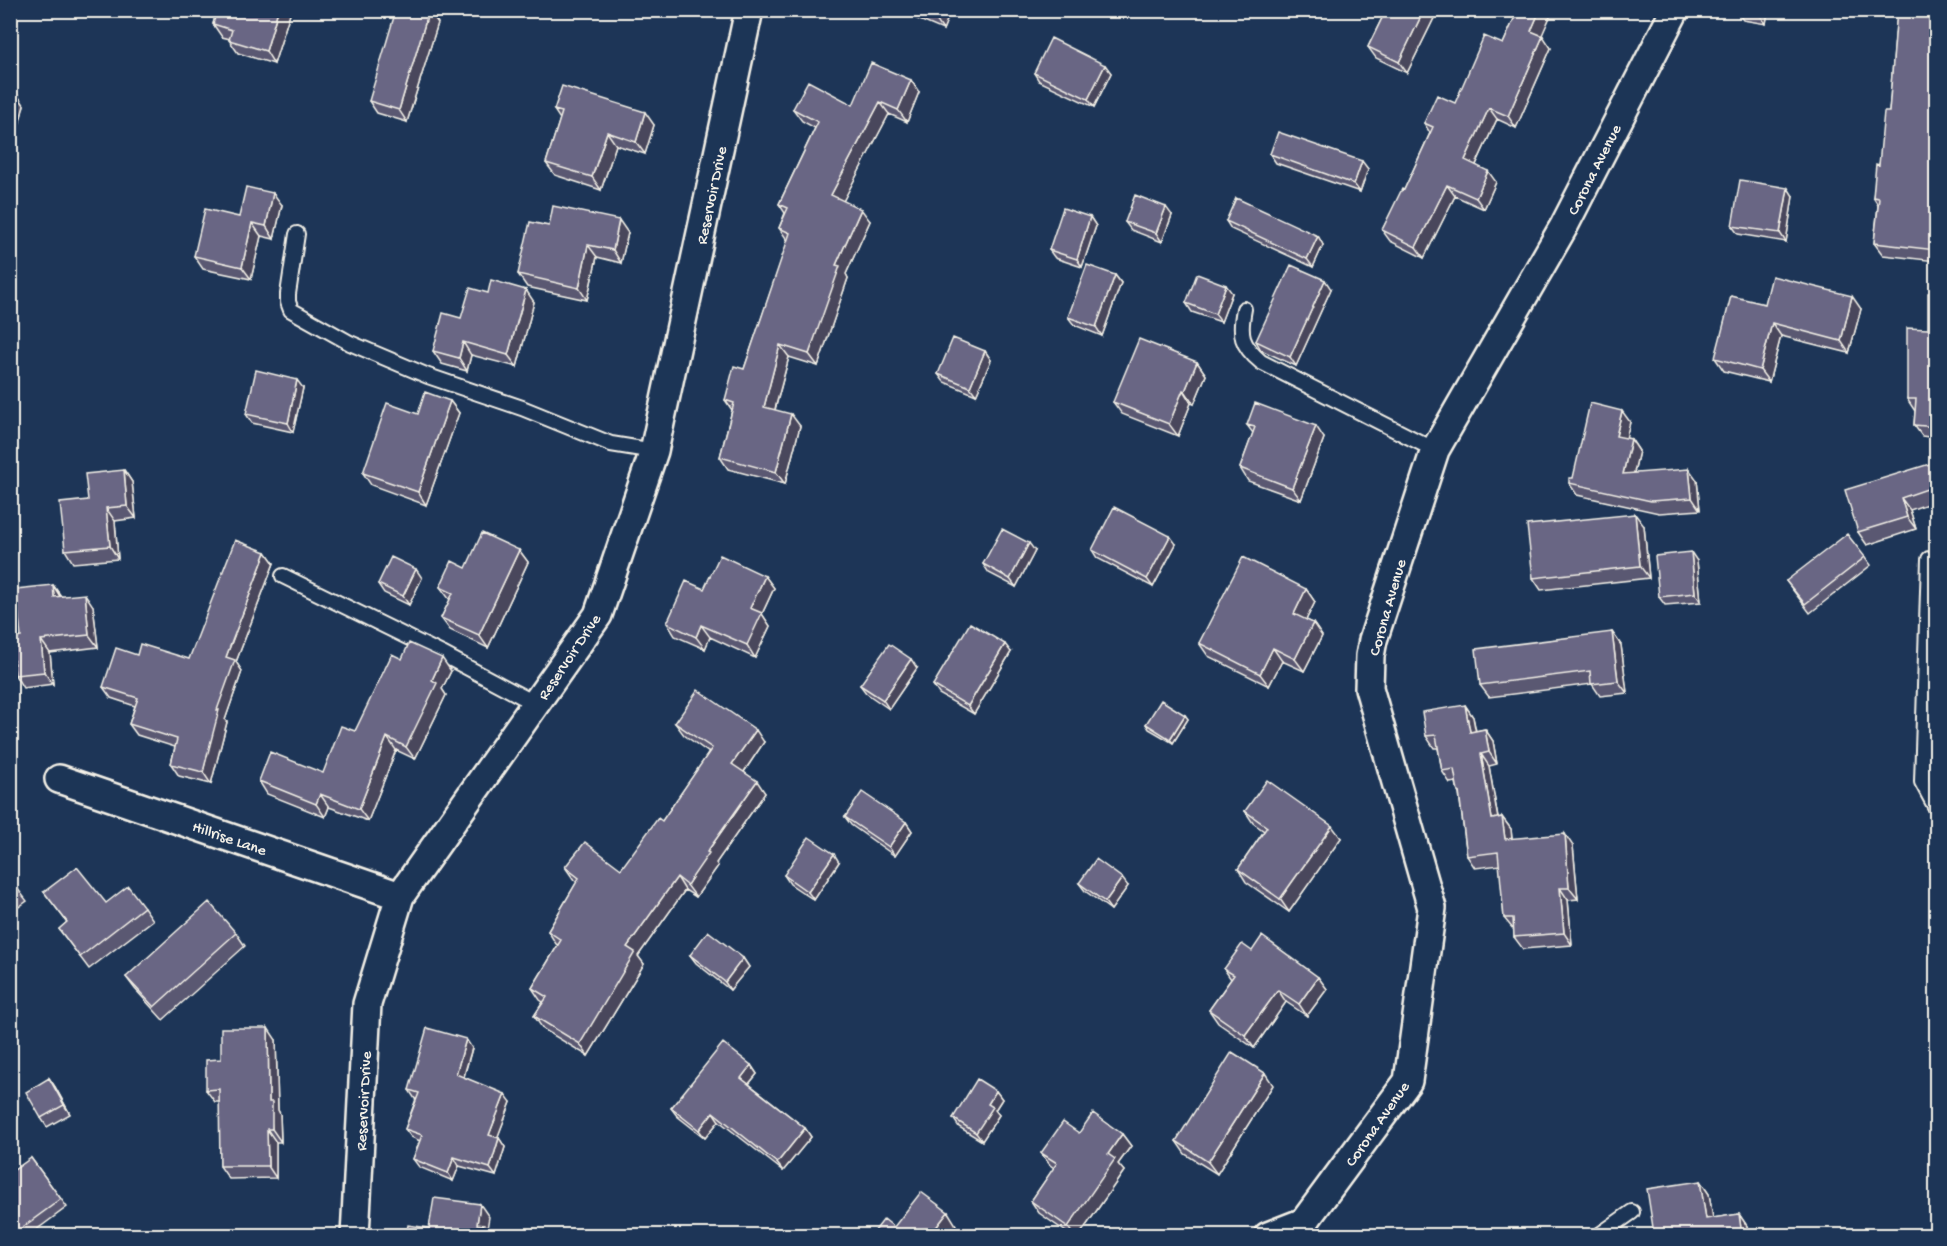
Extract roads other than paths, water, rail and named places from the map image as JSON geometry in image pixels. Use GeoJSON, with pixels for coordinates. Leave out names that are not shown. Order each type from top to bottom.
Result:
{"type":"FeatureCollection","features":[{"type":"Feature","properties":{"kind":"street","name":"Reservoir Drive"},"geometry":{"type":"LineString","coordinates":[[355,1236],[367,1004],[400,896],[598,615],[654,451],[749,10]]}},
{"type":"Feature","properties":{"kind":"street","name":"Corona Avenue"},"geometry":{"type":"LineString","coordinates":[[1268,1236],[1304,1231],[1408,1082],[1432,908],[1369,688],[1370,656],[1373,640],[1435,450],[1564,226],[1675,10]]}},
{"type":"Feature","properties":{"kind":"street","name":"Hillrise Lane"},"geometry":{"type":"LineString","coordinates":[[59,779],[400,896]]}},
{"type":"Feature","properties":{"kind":"lane"},"geometry":{"type":"LineString","coordinates":[[297,234],[288,294],[291,310],[350,343],[428,376],[522,408],[611,444],[654,451]]}},
{"type":"Feature","properties":{"kind":"lane"},"geometry":{"type":"LineString","coordinates":[[1244,309],[1240,326],[1242,340],[1248,351],[1261,362],[1435,450]]}},
{"type":"Feature","properties":{"kind":"lane"},"geometry":{"type":"LineString","coordinates":[[1929,559],[1922,782],[1936,808]]}},
{"type":"Feature","properties":{"kind":"lane"},"geometry":{"type":"LineString","coordinates":[[283,576],[442,654],[536,704]]}},
{"type":"Feature","properties":{"kind":"lane"},"geometry":{"type":"LineString","coordinates":[[1598,1236],[1632,1212]]}}]}
